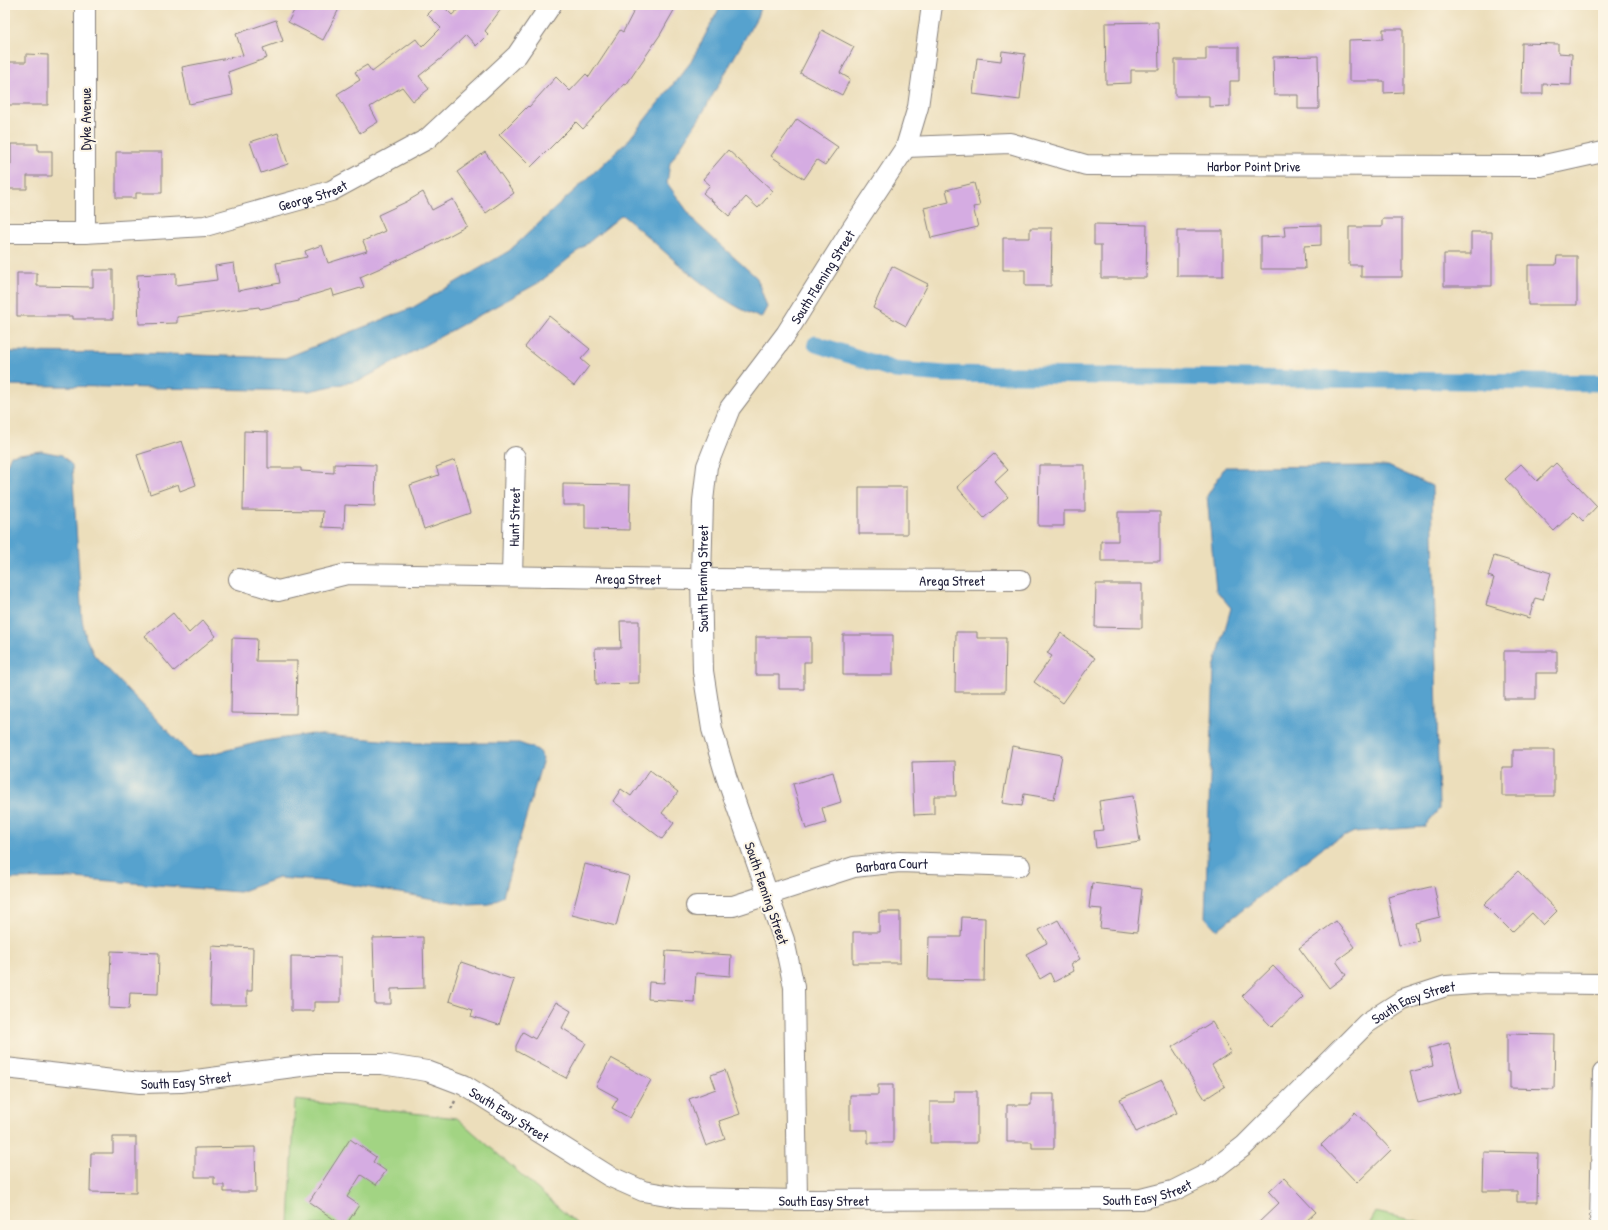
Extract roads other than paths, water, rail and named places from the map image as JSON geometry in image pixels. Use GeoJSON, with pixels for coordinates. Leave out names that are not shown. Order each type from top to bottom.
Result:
{"type":"FeatureCollection","features":[{"type":"Feature","properties":{"kind":"street","name":"Dyke Avenue"},"geometry":{"type":"LineString","coordinates":[[85,5],[85,233]]}},
{"type":"Feature","properties":{"kind":"street","name":"George Street"},"geometry":{"type":"LineString","coordinates":[[5,233],[85,233],[205,226],[331,191],[427,139],[517,55],[551,5]]}},
{"type":"Feature","properties":{"kind":"street","name":"South Fleming Street"},"geometry":{"type":"LineString","coordinates":[[798,1200],[794,987],[784,940],[726,776],[712,729],[703,671],[701,579],[703,501],[707,466],[730,408],[786,334],[851,230],[906,147],[918,107],[932,5]]}},
{"type":"Feature","properties":{"kind":"street","name":"Harbor Point Drive"},"geometry":{"type":"LineString","coordinates":[[906,147],[1010,143],[1086,165],[1540,166],[1603,152]]}},
{"type":"Feature","properties":{"kind":"street","name":"Hunt Street"},"geometry":{"type":"LineString","coordinates":[[512,576],[515,457]]}},
{"type":"Feature","properties":{"kind":"street","name":"Arega Street"},"geometry":{"type":"LineString","coordinates":[[239,579],[278,590],[347,574],[701,579],[1020,580]]}},
{"type":"Feature","properties":{"kind":"street","name":"Barbara Court"},"geometry":{"type":"LineString","coordinates":[[696,906],[733,906],[854,867],[869,865],[899,862],[1020,866]]}},
{"type":"Feature","properties":{"kind":"street","name":"South Easy Street"},"geometry":{"type":"LineString","coordinates":[[5,1068],[140,1083],[181,1082],[316,1064],[382,1064],[427,1071],[464,1085],[609,1176],[643,1191],[684,1198],[798,1200],[1141,1199],[1173,1191],[1209,1174],[1244,1146],[1366,1023],[1402,1000],[1446,986],[1487,983],[1603,984]]}},
{"type":"Feature","properties":{"kind":"street"},"geometry":{"type":"LineString","coordinates":[[1600,1225],[1603,1072]]}},
{"type":"Feature","properties":{"kind":"water"},"geometry":{"type":"Polygon","coordinates":[[[721,5],[761,5],[757,17],[702,114],[670,163],[667,183],[696,223],[757,278],[767,307],[761,318],[741,309],[705,286],[622,215],[540,282],[361,380],[309,391],[5,385],[5,352],[136,353],[285,358],[412,308],[509,251],[627,142],[691,62],[721,5]]]}},
{"type":"Feature","properties":{"kind":"water"},"geometry":{"type":"Polygon","coordinates":[[[41,451],[62,455],[72,465],[82,620],[86,638],[94,655],[192,756],[207,755],[264,741],[312,734],[414,743],[519,743],[538,750],[543,759],[503,896],[490,904],[469,905],[336,882],[278,878],[239,892],[75,878],[5,879],[5,469],[11,455],[41,451]]]}},
{"type":"Feature","properties":{"kind":"water"},"geometry":{"type":"Polygon","coordinates":[[[1388,466],[1432,486],[1439,809],[1424,827],[1354,832],[1323,847],[1217,930],[1205,917],[1214,668],[1231,608],[1216,590],[1207,496],[1225,467],[1388,466]]]}},
{"type":"Feature","properties":{"kind":"waterway"},"geometry":{"type":"LineString","coordinates":[[816,344],[895,370],[945,374],[1603,383]]}}]}
